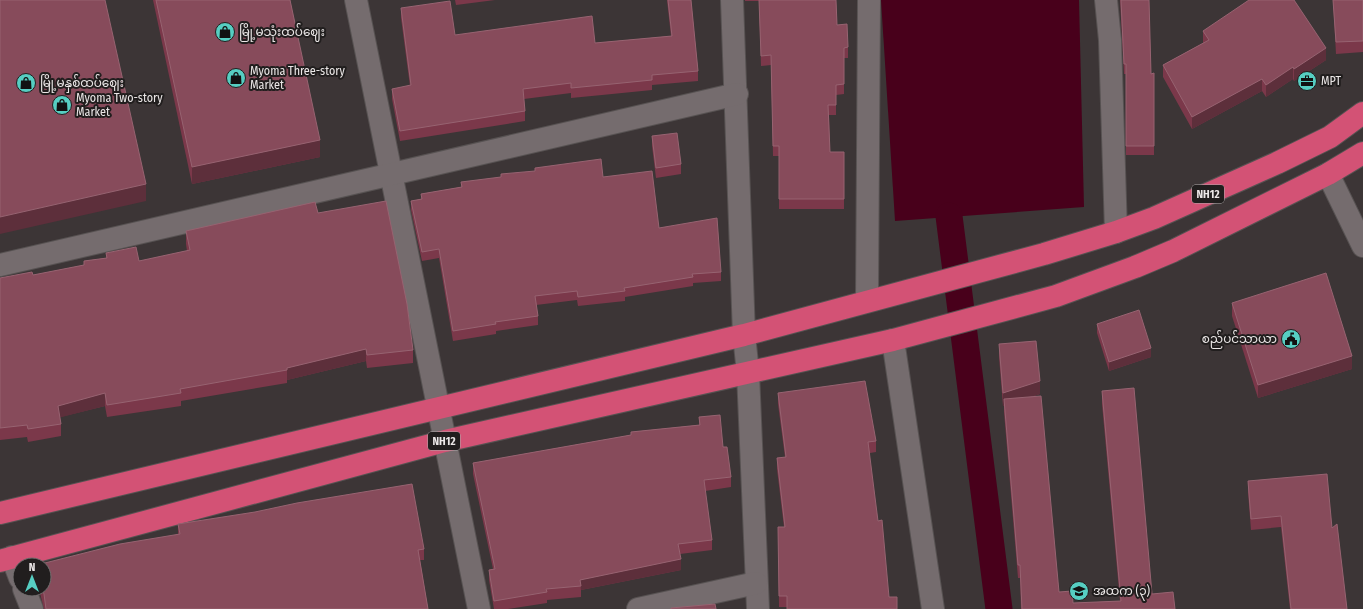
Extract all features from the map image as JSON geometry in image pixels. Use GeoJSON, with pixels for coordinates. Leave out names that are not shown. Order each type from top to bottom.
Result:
{"type":"FeatureCollection","features":[{"type":"Feature","properties":{"kind":"highway","name":"NH12"},"geometry":{"type":"LineString","coordinates":[[0,514],[439,407],[744,335],[1044,254],[1116,232],[1154,218],[1277,163],[1330,137],[1363,112]]}},
{"type":"Feature","properties":{"kind":"highway","name":"NH12"},"geometry":{"type":"LineString","coordinates":[[6,559],[445,441],[893,340],[1056,296],[1134,268],[1173,251],[1328,174],[1363,153]]}},
{"type":"Feature","properties":{"kind":"street"},"geometry":{"type":"LineString","coordinates":[[356,0],[479,609]]}},
{"type":"Feature","properties":{"kind":"street"},"geometry":{"type":"LineString","coordinates":[[732,0],[737,94],[744,335],[748,373],[758,609]]}},
{"type":"Feature","properties":{"kind":"street"},"geometry":{"type":"LineString","coordinates":[[869,0],[875,299]]}},
{"type":"Feature","properties":{"kind":"street"},"geometry":{"type":"LineString","coordinates":[[1106,0],[1110,40],[1116,232]]}},
{"type":"Feature","properties":{"kind":"street"},"geometry":{"type":"LineString","coordinates":[[0,265],[737,94]]}},
{"type":"Feature","properties":{"kind":"street"},"geometry":{"type":"LineString","coordinates":[[1328,174],[1363,246]]}},
{"type":"Feature","properties":{"kind":"street"},"geometry":{"type":"LineString","coordinates":[[893,340],[933,609]]}},
{"type":"Feature","properties":{"kind":"street"},"geometry":{"type":"LineString","coordinates":[[6,559],[12,567]]}},
{"type":"Feature","properties":{"kind":"street"},"geometry":{"type":"LineString","coordinates":[[638,609],[756,583]]}},
{"type":"Feature","properties":{"kind":"street"},"geometry":{"type":"LineString","coordinates":[[27,597],[32,609]]}},
{"type":"Feature","properties":{"kind":"shaded area"},"geometry":{"type":"Polygon","coordinates":[[[881,0],[1079,0],[1084,207],[895,221],[881,0]]]}},
{"type":"Feature","properties":{"kind":"building","name":"Myoma Two-story Market"},"geometry":{"type":"Polygon","coordinates":[[[0,0],[105,0],[146,184],[0,217],[0,0]]]}},
{"type":"Feature","properties":{"kind":"building","name":"Myoma Three-story Market"},"geometry":{"type":"Polygon","coordinates":[[[156,0],[290,0],[320,140],[192,167],[156,0]]]}},
{"type":"Feature","properties":{"kind":"building"},"geometry":{"type":"Polygon","coordinates":[[[668,0],[691,0],[698,71],[652,75],[652,80],[571,88],[571,83],[523,89],[525,111],[400,131],[392,89],[411,85],[401,8],[450,1],[455,35],[592,16],[595,43],[672,36],[668,0]]]}},
{"type":"Feature","properties":{"kind":"building"},"geometry":{"type":"Polygon","coordinates":[[[759,0],[836,0],[837,25],[847,24],[848,47],[844,48],[844,84],[836,85],[836,105],[828,105],[830,152],[844,152],[844,199],[779,199],[779,146],[773,146],[771,55],[761,56],[759,0]]]}},
{"type":"Feature","properties":{"kind":"building"},"geometry":{"type":"Polygon","coordinates":[[[1121,0],[1149,0],[1151,74],[1154,73],[1154,146],[1126,146],[1126,64],[1124,64],[1121,0]]]}},
{"type":"Feature","properties":{"kind":"building"},"geometry":{"type":"Polygon","coordinates":[[[1249,0],[1294,0],[1326,48],[1266,85],[1262,79],[1192,117],[1163,65],[1209,40],[1203,31],[1249,0]]]}},
{"type":"Feature","properties":{"kind":"building"},"geometry":{"type":"Polygon","coordinates":[[[1333,0],[1363,0],[1363,41],[1336,42],[1333,0]]]}},
{"type":"Feature","properties":{"kind":"building"},"geometry":{"type":"Polygon","coordinates":[[[677,133],[681,164],[656,168],[652,136],[677,133]]]}},
{"type":"Feature","properties":{"kind":"building"},"geometry":{"type":"Polygon","coordinates":[[[601,159],[603,177],[652,171],[659,228],[717,218],[721,272],[692,274],[693,277],[624,288],[625,291],[578,297],[577,291],[535,296],[538,316],[495,322],[496,324],[453,331],[439,249],[422,252],[411,201],[422,199],[421,194],[462,187],[461,182],[501,177],[501,174],[535,171],[535,168],[601,159]]]}},
{"type":"Feature","properties":{"kind":"building"},"geometry":{"type":"Polygon","coordinates":[[[386,201],[407,304],[413,350],[367,355],[366,349],[287,368],[287,370],[180,389],[181,393],[107,405],[105,393],[58,406],[61,424],[28,429],[27,425],[0,428],[0,278],[32,272],[33,275],[84,265],[84,261],[107,258],[106,253],[136,247],[139,261],[190,250],[186,231],[315,202],[318,213],[386,201]]]}},
{"type":"Feature","properties":{"kind":"building"},"geometry":{"type":"Polygon","coordinates":[[[1326,273],[1352,356],[1258,385],[1232,303],[1326,273]]]}},
{"type":"Feature","properties":{"kind":"building"},"geometry":{"type":"Polygon","coordinates":[[[1139,310],[1151,348],[1109,362],[1097,324],[1139,310]]]}},
{"type":"Feature","properties":{"kind":"building"},"geometry":{"type":"Polygon","coordinates":[[[1036,341],[1040,381],[1003,393],[999,344],[1036,341]]]}},
{"type":"Feature","properties":{"kind":"building"},"geometry":{"type":"Polygon","coordinates":[[[865,381],[876,441],[868,442],[878,521],[882,520],[889,597],[897,597],[897,609],[787,609],[787,596],[779,596],[778,527],[785,527],[777,458],[786,457],[778,393],[865,381]]]}},
{"type":"Feature","properties":{"kind":"building"},"geometry":{"type":"Polygon","coordinates":[[[1134,388],[1152,594],[1173,592],[1175,609],[1022,609],[1020,565],[1018,565],[1004,399],[1041,396],[1059,592],[1072,591],[1073,603],[1121,601],[1102,391],[1134,388]]]}},
{"type":"Feature","properties":{"kind":"building"},"geometry":{"type":"Polygon","coordinates":[[[720,415],[723,447],[727,447],[731,477],[704,480],[712,540],[678,544],[681,559],[580,580],[581,586],[546,589],[547,592],[494,601],[489,570],[495,569],[473,463],[631,435],[631,432],[700,425],[699,417],[720,415]]]}},
{"type":"Feature","properties":{"kind":"building"},"geometry":{"type":"Polygon","coordinates":[[[1327,474],[1332,528],[1337,524],[1347,609],[1291,609],[1281,516],[1251,519],[1248,481],[1327,474]]]}},
{"type":"Feature","properties":{"kind":"building"},"geometry":{"type":"Polygon","coordinates":[[[412,484],[424,549],[418,550],[428,609],[46,609],[44,597],[52,597],[52,561],[120,544],[180,534],[178,524],[255,512],[297,503],[412,484]]]}},
{"type":"Feature","properties":{"kind":"building"},"geometry":{"type":"Polygon","coordinates":[[[715,604],[716,609],[671,609],[671,608],[715,604]]]}},
{"type":"Feature","properties":{"kind":"waterway"},"geometry":{"type":"LineString","coordinates":[[949,216],[999,609]]}},
{"type":"Feature","properties":{"kind":"place","name":"မြို့မသုံးထပ်ဈေး"},"geometry":{"type":"Point","coordinates":[225,32]}},
{"type":"Feature","properties":{"kind":"place","name":"Myoma Three-story Market"},"geometry":{"type":"Point","coordinates":[236,78]}},
{"type":"Feature","properties":{"kind":"place","name":"MPT"},"geometry":{"type":"Point","coordinates":[1307,81]}},
{"type":"Feature","properties":{"kind":"place","name":"မြို့မနှစ်ထပ်ဈေး"},"geometry":{"type":"Point","coordinates":[26,83]}},
{"type":"Feature","properties":{"kind":"place","name":"Myoma Two-story Market"},"geometry":{"type":"Point","coordinates":[62,105]}},
{"type":"Feature","properties":{"kind":"place","name":"စည်ပင်သာယာ"},"geometry":{"type":"Point","coordinates":[1291,339]}},
{"type":"Feature","properties":{"kind":"place","name":"အထက (၃)"},"geometry":{"type":"Point","coordinates":[1079,591]}}]}
